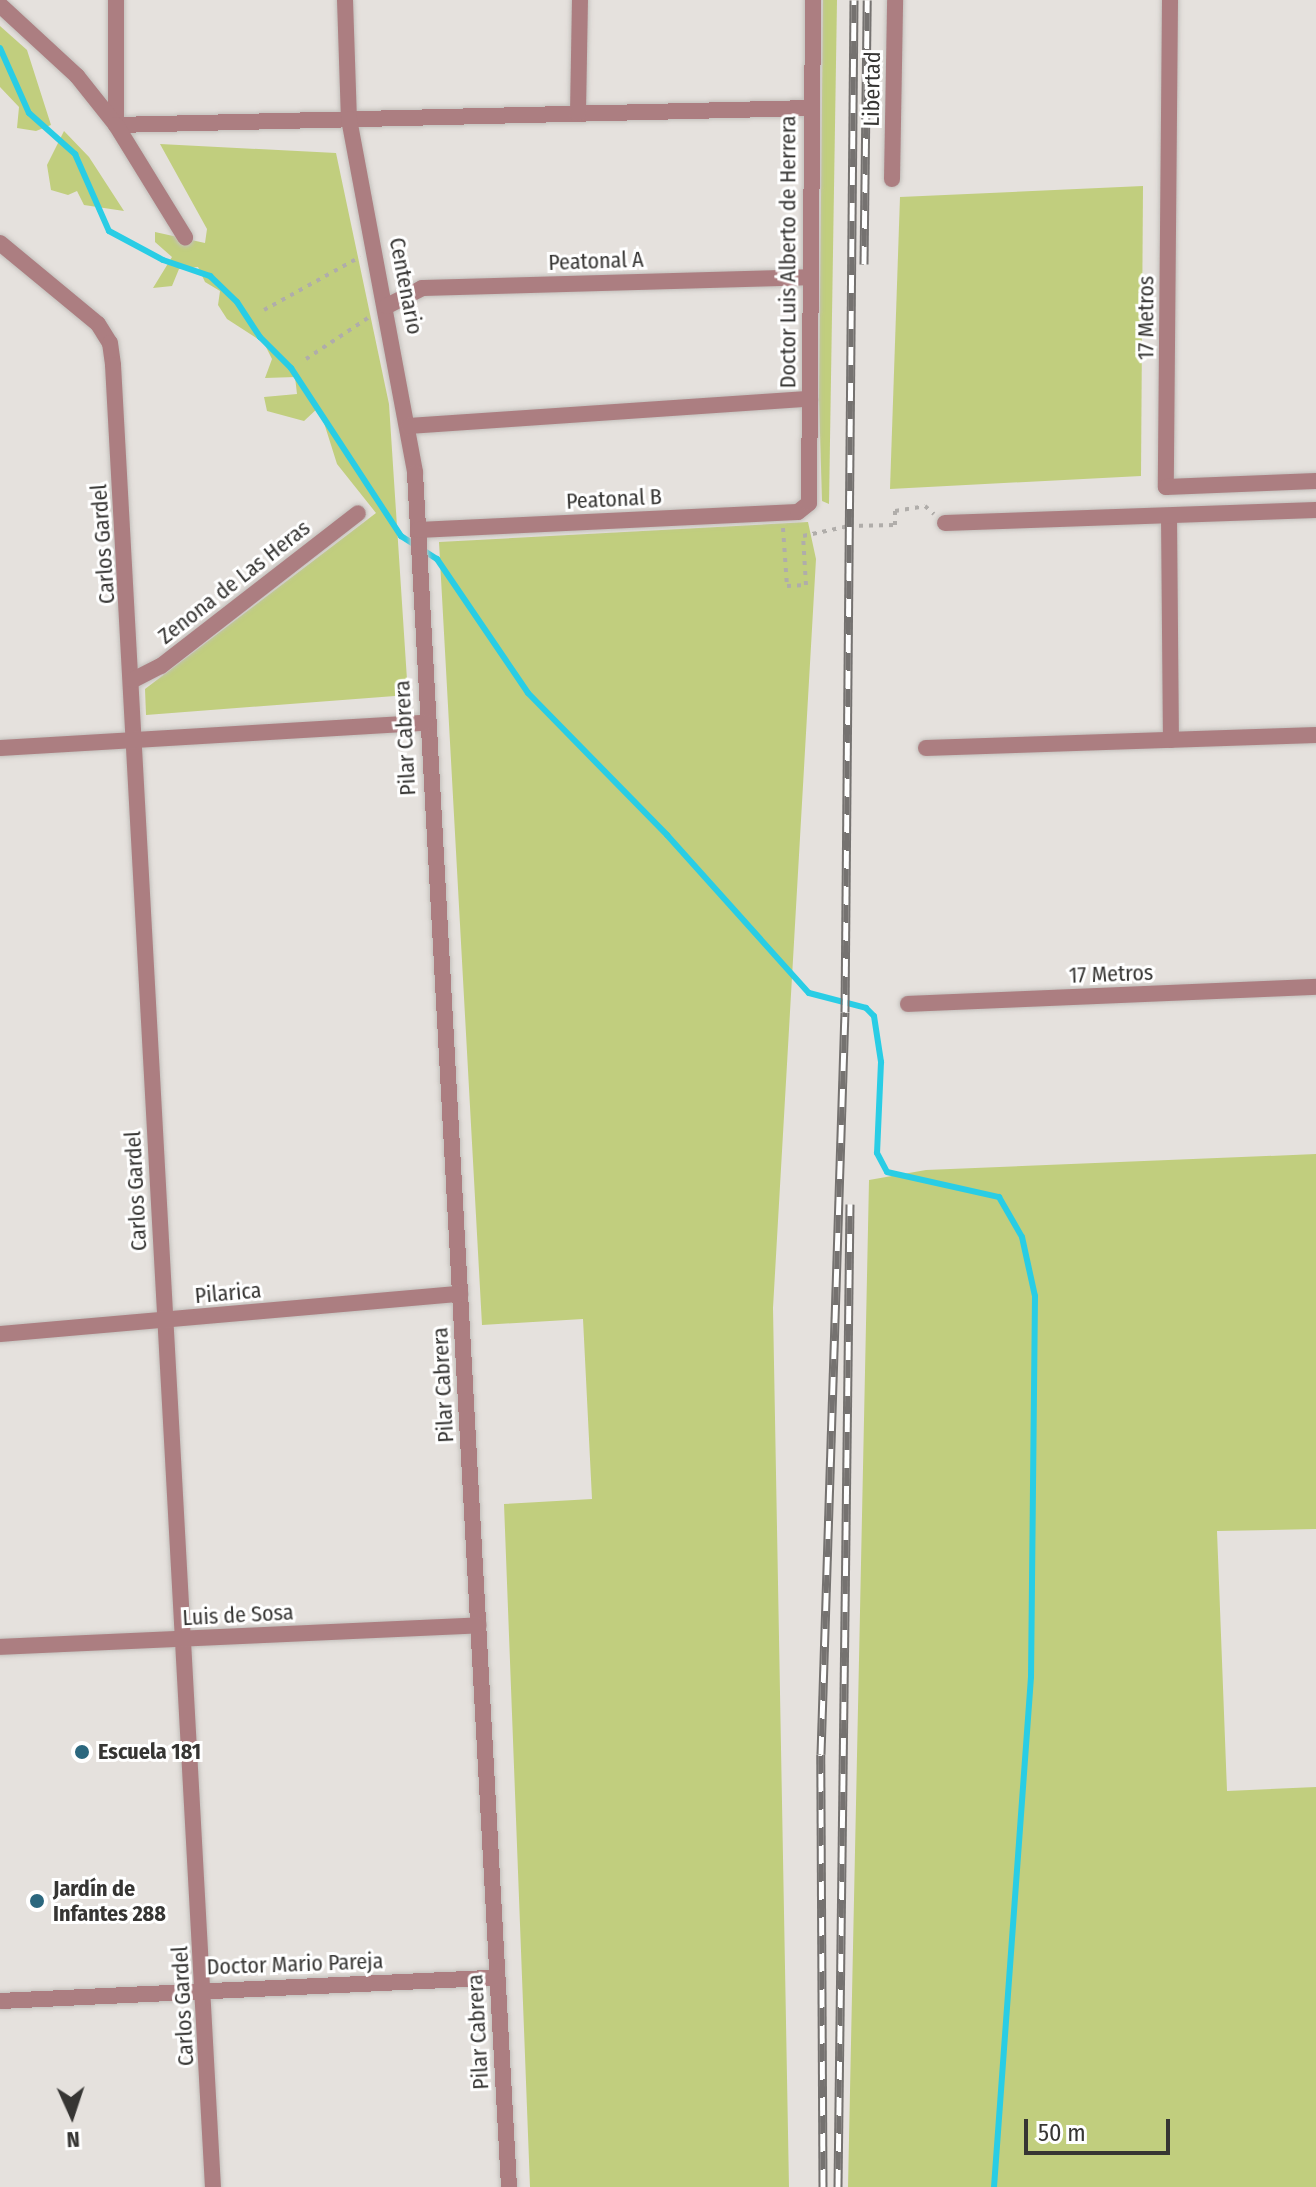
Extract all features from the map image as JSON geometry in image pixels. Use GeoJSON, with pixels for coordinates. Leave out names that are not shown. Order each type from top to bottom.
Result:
{"type":"FeatureCollection","features":[{"type":"Feature","properties":{"kind":"street"},"geometry":{"type":"LineString","coordinates":[[116,0],[116,125]]}},
{"type":"Feature","properties":{"kind":"street","name":"Centenario"},"geometry":{"type":"LineString","coordinates":[[345,0],[349,119],[409,426],[420,580]]}},
{"type":"Feature","properties":{"kind":"street"},"geometry":{"type":"LineString","coordinates":[[578,113],[580,0]]}},
{"type":"Feature","properties":{"kind":"street","name":"Doctor Luis Alberto de Herrera"},"geometry":{"type":"LineString","coordinates":[[809,503],[813,0]]}},
{"type":"Feature","properties":{"kind":"street","name":"Libertad"},"geometry":{"type":"LineString","coordinates":[[892,179],[895,0]]}},
{"type":"Feature","properties":{"kind":"street","name":"17 Metros"},"geometry":{"type":"LineString","coordinates":[[1170,0],[1166,487],[1316,481]]}},
{"type":"Feature","properties":{"kind":"street"},"geometry":{"type":"LineString","coordinates":[[0,5],[77,76],[116,125],[185,237]]}},
{"type":"Feature","properties":{"kind":"street"},"geometry":{"type":"LineString","coordinates":[[116,125],[811,108]]}},
{"type":"Feature","properties":{"kind":"street","name":"Carlos Gardel"},"geometry":{"type":"LineString","coordinates":[[0,243],[98,324],[110,343],[137,739],[164,1320],[181,1640],[205,1989],[213,2187]]}},
{"type":"Feature","properties":{"kind":"street","name":"Peatonal A"},"geometry":{"type":"LineString","coordinates":[[387,306],[422,288],[809,277]]}},
{"type":"Feature","properties":{"kind":"street"},"geometry":{"type":"LineString","coordinates":[[409,426],[810,399]]}},
{"type":"Feature","properties":{"kind":"street","name":"Peatonal B"},"geometry":{"type":"LineString","coordinates":[[419,533],[798,512],[809,503]]}},
{"type":"Feature","properties":{"kind":"street"},"geometry":{"type":"LineString","coordinates":[[945,523],[1316,510]]}},
{"type":"Feature","properties":{"kind":"street","name":"Zenona de Las Heras"},"geometry":{"type":"LineString","coordinates":[[133,680],[161,666],[358,513]]}},
{"type":"Feature","properties":{"kind":"street"},"geometry":{"type":"LineString","coordinates":[[1169,516],[1171,740]]}},
{"type":"Feature","properties":{"kind":"street","name":"Pilar Cabrera"},"geometry":{"type":"LineString","coordinates":[[420,580],[425,723],[509,2187]]}},
{"type":"Feature","properties":{"kind":"street"},"geometry":{"type":"LineString","coordinates":[[0,748],[425,723]]}},
{"type":"Feature","properties":{"kind":"street"},"geometry":{"type":"LineString","coordinates":[[926,748],[1316,735]]}},
{"type":"Feature","properties":{"kind":"street","name":"17 Metros"},"geometry":{"type":"LineString","coordinates":[[908,1004],[1316,987]]}},
{"type":"Feature","properties":{"kind":"street","name":"Pilarica"},"geometry":{"type":"LineString","coordinates":[[0,1334],[460,1294]]}},
{"type":"Feature","properties":{"kind":"street","name":"Luis de Sosa"},"geometry":{"type":"LineString","coordinates":[[0,1647],[478,1625]]}},
{"type":"Feature","properties":{"kind":"street","name":"Doctor Mario Pareja"},"geometry":{"type":"LineString","coordinates":[[0,2001],[205,1989],[496,1978]]}},
{"type":"Feature","properties":{"kind":"path"},"geometry":{"type":"LineString","coordinates":[[264,310],[377,250]]}},
{"type":"Feature","properties":{"kind":"path"},"geometry":{"type":"LineString","coordinates":[[306,359],[387,306]]}},
{"type":"Feature","properties":{"kind":"path"},"geometry":{"type":"LineString","coordinates":[[782,512],[787,586],[806,585],[803,536],[819,529],[895,525],[895,511],[925,506],[945,523]]}},
{"type":"Feature","properties":{"kind":"green space"},"geometry":{"type":"Polygon","coordinates":[[[823,0],[837,0],[829,504],[822,501],[819,398],[823,0]]]}},
{"type":"Feature","properties":{"kind":"green space"},"geometry":{"type":"Polygon","coordinates":[[[0,26],[27,50],[51,125],[36,131],[17,128],[19,107],[0,87],[0,26]]]}},
{"type":"Feature","properties":{"kind":"green space"},"geometry":{"type":"Polygon","coordinates":[[[64,131],[89,157],[124,211],[84,205],[77,191],[68,195],[51,190],[47,165],[64,131]]]}},
{"type":"Feature","properties":{"kind":"green space"},"geometry":{"type":"Polygon","coordinates":[[[160,144],[336,153],[389,404],[408,695],[146,715],[145,689],[376,513],[337,464],[319,407],[304,421],[267,411],[264,397],[297,394],[295,377],[265,378],[272,359],[264,343],[227,319],[218,305],[220,291],[205,282],[198,267],[179,269],[172,286],[153,288],[172,257],[155,242],[155,232],[205,243],[207,229],[160,144]]]}},
{"type":"Feature","properties":{"kind":"green space"},"geometry":{"type":"Polygon","coordinates":[[[1143,186],[1141,476],[890,489],[900,197],[1143,186]]]}},
{"type":"Feature","properties":{"kind":"green space"},"geometry":{"type":"Polygon","coordinates":[[[808,522],[816,559],[773,1308],[789,2187],[530,2187],[504,1504],[592,1499],[583,1319],[482,1325],[439,542],[808,522]]]}},
{"type":"Feature","properties":{"kind":"green space"},"geometry":{"type":"Polygon","coordinates":[[[1316,1154],[1316,1529],[1217,1531],[1227,1791],[1316,1787],[1316,2187],[848,2187],[869,1180],[926,1170],[1316,1154]]]}},
{"type":"Feature","properties":{"kind":"waterway"},"geometry":{"type":"LineString","coordinates":[[0,48],[29,113],[75,154],[109,231],[163,260],[210,276],[237,302],[260,337],[291,368],[401,536],[437,559],[528,693],[667,835],[809,993],[866,1008],[874,1016],[881,1062],[877,1153],[887,1172],[999,1197],[1022,1237],[1035,1296],[1031,1677],[994,2187]]}},
{"type":"Feature","properties":{"kind":"railway"},"geometry":{"type":"LineString","coordinates":[[823,2187],[821,1754],[845,1012],[854,0]]}},
{"type":"Feature","properties":{"kind":"railway"},"geometry":{"type":"LineString","coordinates":[[864,264],[867,0]]}},
{"type":"Feature","properties":{"kind":"railway"},"geometry":{"type":"LineString","coordinates":[[838,2187],[850,1204]]}},
{"type":"Feature","properties":{"kind":"place","name":"Escuela 181"},"geometry":{"type":"Point","coordinates":[82,1752]}},
{"type":"Feature","properties":{"kind":"place","name":"Jardín de Infantes 288"},"geometry":{"type":"Point","coordinates":[37,1901]}}]}
